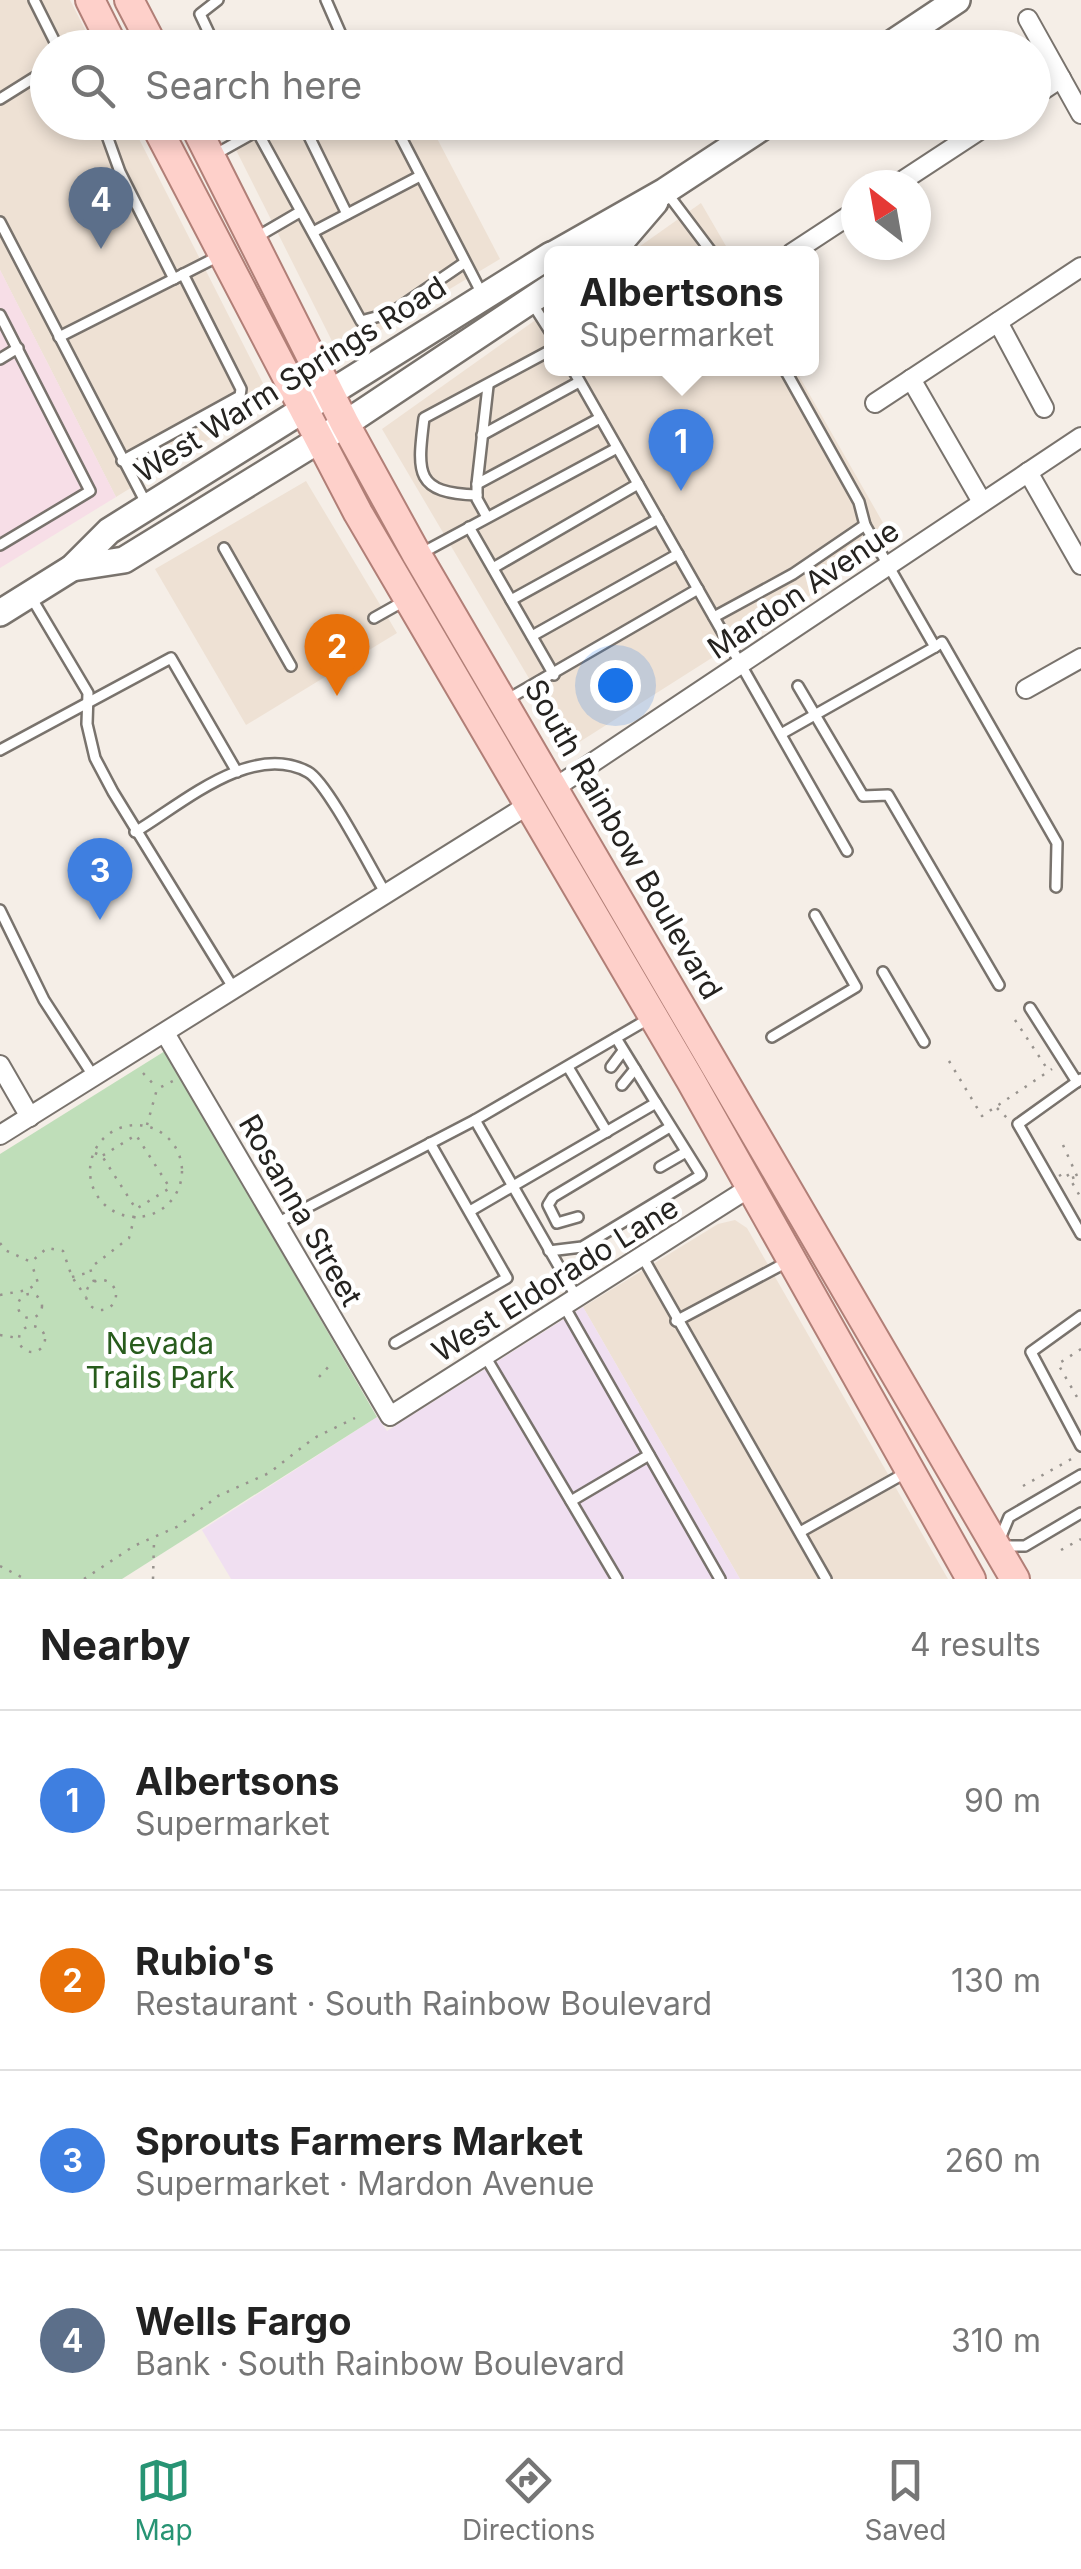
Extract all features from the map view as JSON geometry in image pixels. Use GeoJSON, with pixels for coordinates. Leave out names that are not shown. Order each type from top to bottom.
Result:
{"type":"FeatureCollection","features":[{"type":"Feature","properties":{"kind":"main road"},"geometry":{"type":"LineString","coordinates":[[90,0],[98,30]]}},
{"type":"Feature","properties":{"kind":"main road"},"geometry":{"type":"LineString","coordinates":[[915,30],[957,0]]}},
{"type":"Feature","properties":{"kind":"main road"},"geometry":{"type":"LineString","coordinates":[[132,2],[145,30]]}},
{"type":"Feature","properties":{"kind":"main road"},"geometry":{"type":"LineString","coordinates":[[164,140],[318,440],[691,1081],[968,1576]]}},
{"type":"Feature","properties":{"kind":"main road","name":"South Rainbow Boulevard"},"geometry":{"type":"LineString","coordinates":[[202,140],[345,424],[417,555],[506,700],[1015,1579]]}},
{"type":"Feature","properties":{"kind":"main road","name":"West Warm Springs Road"},"geometry":{"type":"LineString","coordinates":[[565,246],[665,190],[742,140]]}},
{"type":"Feature","properties":{"kind":"main road","name":"West Warm Springs Road"},"geometry":{"type":"LineString","coordinates":[[612,246],[625,237],[665,190]]}},
{"type":"Feature","properties":{"kind":"main road"},"geometry":{"type":"LineString","coordinates":[[583,246],[601,234],[616,216]]}},
{"type":"Feature","properties":{"kind":"main road","name":"West Warm Springs Road"},"geometry":{"type":"LineString","coordinates":[[0,613],[72,568],[110,531],[544,259]]}},
{"type":"Feature","properties":{"kind":"main road"},"geometry":{"type":"LineString","coordinates":[[541,293],[532,281],[544,272]]}},
{"type":"Feature","properties":{"kind":"main road","name":"West Warm Springs Road"},"geometry":{"type":"LineString","coordinates":[[72,568],[124,560],[345,424],[541,293]]}},
{"type":"Feature","properties":{"kind":"main road"},"geometry":{"type":"LineString","coordinates":[[460,687],[493,721],[536,780],[556,787]]}},
{"type":"Feature","properties":{"kind":"main road"},"geometry":{"type":"LineString","coordinates":[[528,805],[556,822],[580,860],[627,911]]}},
{"type":"Feature","properties":{"kind":"main road"},"geometry":{"type":"LineString","coordinates":[[691,1081],[720,1108],[745,1146],[754,1148],[764,1142]]}},
{"type":"Feature","properties":{"kind":"main road"},"geometry":{"type":"LineString","coordinates":[[749,1188],[772,1196],[795,1234],[827,1253]]}},
{"type":"Feature","properties":{"kind":"main road"},"geometry":{"type":"LineString","coordinates":[[909,1471],[927,1479],[942,1494],[968,1536],[996,1546]]}},
{"type":"Feature","properties":{"kind":"street"},"geometry":{"type":"LineString","coordinates":[[1028,19],[1034,30]]}},
{"type":"Feature","properties":{"kind":"street"},"geometry":{"type":"LineString","coordinates":[[1051,60],[1081,114]]}},
{"type":"Feature","properties":{"kind":"street"},"geometry":{"type":"LineString","coordinates":[[1051,85],[1061,78]]}},
{"type":"Feature","properties":{"kind":"street"},"geometry":{"type":"LineString","coordinates":[[919,170],[966,140]]}},
{"type":"Feature","properties":{"kind":"street"},"geometry":{"type":"LineString","coordinates":[[803,246],[841,221]]}},
{"type":"Feature","properties":{"kind":"street"},"geometry":{"type":"LineString","coordinates":[[875,403],[1081,267]]}},
{"type":"Feature","properties":{"kind":"street"},"geometry":{"type":"LineString","coordinates":[[998,322],[1044,408]]}},
{"type":"Feature","properties":{"kind":"street"},"geometry":{"type":"LineString","coordinates":[[911,379],[982,502]]}},
{"type":"Feature","properties":{"kind":"street","name":"Mardon Avenue"},"geometry":{"type":"LineString","coordinates":[[556,787],[1081,437]]}},
{"type":"Feature","properties":{"kind":"street"},"geometry":{"type":"LineString","coordinates":[[1028,472],[1081,565]]}},
{"type":"Feature","properties":{"kind":"street"},"geometry":{"type":"LineString","coordinates":[[1026,689],[1081,658]]}},
{"type":"Feature","properties":{"kind":"street"},"geometry":{"type":"LineString","coordinates":[[0,1136],[528,805]]}},
{"type":"Feature","properties":{"kind":"street","name":"Rosanna Street"},"geometry":{"type":"LineString","coordinates":[[165,1033],[390,1416]]}},
{"type":"Feature","properties":{"kind":"street"},"geometry":{"type":"LineString","coordinates":[[0,1065],[30,1117]]}},
{"type":"Feature","properties":{"kind":"street","name":"West Eldorado Lane"},"geometry":{"type":"LineString","coordinates":[[390,1416],[749,1188]]}},
{"type":"Feature","properties":{"kind":"lane"},"geometry":{"type":"LineString","coordinates":[[34,0],[49,30]]}},
{"type":"Feature","properties":{"kind":"lane"},"geometry":{"type":"LineString","coordinates":[[208,30],[200,14],[218,0]]}},
{"type":"Feature","properties":{"kind":"lane"},"geometry":{"type":"LineString","coordinates":[[326,0],[339,30]]}},
{"type":"Feature","properties":{"kind":"lane"},"geometry":{"type":"LineString","coordinates":[[0,99],[30,80]]}},
{"type":"Feature","properties":{"kind":"lane"},"geometry":{"type":"LineString","coordinates":[[108,140],[120,172],[241,388],[240,396],[122,462]]}},
{"type":"Feature","properties":{"kind":"lane"},"geometry":{"type":"LineString","coordinates":[[210,157],[236,140]]}},
{"type":"Feature","properties":{"kind":"lane"},"geometry":{"type":"LineString","coordinates":[[262,140],[298,213],[314,231],[361,320],[390,313],[464,263]]}},
{"type":"Feature","properties":{"kind":"lane"},"geometry":{"type":"LineString","coordinates":[[311,140],[346,214]]}},
{"type":"Feature","properties":{"kind":"lane"},"geometry":{"type":"LineString","coordinates":[[402,140],[483,296]]}},
{"type":"Feature","properties":{"kind":"lane"},"geometry":{"type":"LineString","coordinates":[[314,231],[420,176]]}},
{"type":"Feature","properties":{"kind":"lane"},"geometry":{"type":"LineString","coordinates":[[665,190],[703,246]]}},
{"type":"Feature","properties":{"kind":"lane"},"geometry":{"type":"LineString","coordinates":[[252,239],[298,213]]}},
{"type":"Feature","properties":{"kind":"lane"},"geometry":{"type":"LineString","coordinates":[[0,222],[148,507]]}},
{"type":"Feature","properties":{"kind":"lane"},"geometry":{"type":"LineString","coordinates":[[59,338],[224,254]]}},
{"type":"Feature","properties":{"kind":"lane"},"geometry":{"type":"LineString","coordinates":[[0,315],[90,490],[0,546]]}},
{"type":"Feature","properties":{"kind":"lane"},"geometry":{"type":"LineString","coordinates":[[0,359],[18,348]]}},
{"type":"Feature","properties":{"kind":"lane"},"geometry":{"type":"LineString","coordinates":[[544,354],[428,414],[423,423],[420,467],[425,482],[440,492],[477,490],[600,418]]}},
{"type":"Feature","properties":{"kind":"lane"},"geometry":{"type":"LineString","coordinates":[[576,376],[847,851]]}},
{"type":"Feature","properties":{"kind":"lane"},"geometry":{"type":"LineString","coordinates":[[788,376],[859,502],[865,526],[936,647]]}},
{"type":"Feature","properties":{"kind":"lane"},"geometry":{"type":"LineString","coordinates":[[482,435],[579,382]]}},
{"type":"Feature","properties":{"kind":"lane"},"geometry":{"type":"LineString","coordinates":[[487,517],[477,490],[488,386]]}},
{"type":"Feature","properties":{"kind":"lane"},"geometry":{"type":"LineString","coordinates":[[417,555],[617,448]]}},
{"type":"Feature","properties":{"kind":"lane"},"geometry":{"type":"LineString","coordinates":[[493,568],[638,484]]}},
{"type":"Feature","properties":{"kind":"lane"},"geometry":{"type":"LineString","coordinates":[[511,600],[658,519]]}},
{"type":"Feature","properties":{"kind":"lane"},"geometry":{"type":"LineString","coordinates":[[714,618],[792,574],[865,526]]}},
{"type":"Feature","properties":{"kind":"lane"},"geometry":{"type":"LineString","coordinates":[[469,527],[554,674]]}},
{"type":"Feature","properties":{"kind":"lane"},"geometry":{"type":"LineString","coordinates":[[224,548],[291,666]]}},
{"type":"Feature","properties":{"kind":"lane"},"geometry":{"type":"LineString","coordinates":[[532,636],[678,554]]}},
{"type":"Feature","properties":{"kind":"lane"},"geometry":{"type":"LineString","coordinates":[[506,700],[698,589]]}},
{"type":"Feature","properties":{"kind":"lane"},"geometry":{"type":"LineString","coordinates":[[30,594],[88,693],[96,758],[135,832],[234,989]]}},
{"type":"Feature","properties":{"kind":"lane"},"geometry":{"type":"LineString","coordinates":[[374,618],[408,600]]}},
{"type":"Feature","properties":{"kind":"lane"},"geometry":{"type":"LineString","coordinates":[[780,734],[942,642],[1057,843],[1056,887]]}},
{"type":"Feature","properties":{"kind":"lane"},"geometry":{"type":"LineString","coordinates":[[0,750],[170,658],[237,772]]}},
{"type":"Feature","properties":{"kind":"lane"},"geometry":{"type":"LineString","coordinates":[[798,686],[863,796],[888,795],[999,985]]}},
{"type":"Feature","properties":{"kind":"lane"},"geometry":{"type":"LineString","coordinates":[[135,832],[258,763],[308,772],[322,787],[386,894]]}},
{"type":"Feature","properties":{"kind":"lane"},"geometry":{"type":"LineString","coordinates":[[0,910],[44,1000],[94,1076]]}},
{"type":"Feature","properties":{"kind":"lane"},"geometry":{"type":"LineString","coordinates":[[772,1037],[856,987],[815,915]]}},
{"type":"Feature","properties":{"kind":"lane"},"geometry":{"type":"LineString","coordinates":[[882,972],[924,1042]]}},
{"type":"Feature","properties":{"kind":"lane"},"geometry":{"type":"LineString","coordinates":[[1030,1008],[1079,1080],[1018,1124],[1081,1234]]}},
{"type":"Feature","properties":{"kind":"lane"},"geometry":{"type":"LineString","coordinates":[[277,1224],[475,1120],[652,1016]]}},
{"type":"Feature","properties":{"kind":"lane"},"geometry":{"type":"LineString","coordinates":[[549,1251],[582,1248],[700,1175],[616,1038]]}},
{"type":"Feature","properties":{"kind":"lane"},"geometry":{"type":"LineString","coordinates":[[611,1066],[624,1051]]}},
{"type":"Feature","properties":{"kind":"lane"},"geometry":{"type":"LineString","coordinates":[[568,1067],[607,1132]]}},
{"type":"Feature","properties":{"kind":"lane"},"geometry":{"type":"LineString","coordinates":[[622,1085],[635,1070]]}},
{"type":"Feature","properties":{"kind":"lane"},"geometry":{"type":"LineString","coordinates":[[586,1097],[594,1087]]}},
{"type":"Feature","properties":{"kind":"lane"},"geometry":{"type":"LineString","coordinates":[[470,1211],[656,1103]]}},
{"type":"Feature","properties":{"kind":"lane"},"geometry":{"type":"LineString","coordinates":[[598,1116],[605,1107]]}},
{"type":"Feature","properties":{"kind":"lane"},"geometry":{"type":"LineString","coordinates":[[475,1120],[549,1251],[570,1302],[649,1455],[720,1579]]}},
{"type":"Feature","properties":{"kind":"lane"},"geometry":{"type":"LineString","coordinates":[[578,1217],[558,1223],[548,1206],[553,1197],[670,1126]]}},
{"type":"Feature","properties":{"kind":"lane"},"geometry":{"type":"LineString","coordinates":[[394,1343],[507,1278],[430,1144]]}},
{"type":"Feature","properties":{"kind":"lane"},"geometry":{"type":"LineString","coordinates":[[660,1167],[686,1152]]}},
{"type":"Feature","properties":{"kind":"lane"},"geometry":{"type":"LineString","coordinates":[[642,1256],[826,1579]]}},
{"type":"Feature","properties":{"kind":"lane"},"geometry":{"type":"LineString","coordinates":[[676,1321],[791,1260]]}},
{"type":"Feature","properties":{"kind":"lane"},"geometry":{"type":"LineString","coordinates":[[1081,1316],[1031,1352],[1081,1446]]}},
{"type":"Feature","properties":{"kind":"lane"},"geometry":{"type":"LineString","coordinates":[[485,1356],[618,1579]]}},
{"type":"Feature","properties":{"kind":"lane"},"geometry":{"type":"LineString","coordinates":[[571,1500],[649,1455]]}},
{"type":"Feature","properties":{"kind":"lane"},"geometry":{"type":"LineString","coordinates":[[800,1532],[909,1471]]}},
{"type":"Feature","properties":{"kind":"lane"},"geometry":{"type":"LineString","coordinates":[[1081,1476],[1009,1517],[996,1546],[1025,1546],[1081,1513]]}},
{"type":"Feature","properties":{"kind":"path"},"geometry":{"type":"LineString","coordinates":[[1015,1020],[1049,1071]]}},
{"type":"Feature","properties":{"kind":"path"},"geometry":{"type":"LineString","coordinates":[[948,1061],[982,1116],[1064,1061]]}},
{"type":"Feature","properties":{"kind":"path"},"geometry":{"type":"LineString","coordinates":[[143,1073],[158,1089]]}},
{"type":"Feature","properties":{"kind":"path"},"geometry":{"type":"LineString","coordinates":[[102,1156],[136,1135],[158,1089],[175,1080]]}},
{"type":"Feature","properties":{"kind":"path"},"geometry":{"type":"LineString","coordinates":[[143,1126],[169,1138],[182,1167],[178,1190],[163,1209],[136,1218],[108,1209],[98,1198],[90,1168],[93,1153],[109,1133],[143,1126]]}},
{"type":"Feature","properties":{"kind":"path"},"geometry":{"type":"LineString","coordinates":[[136,1135],[170,1188],[178,1190]]}},
{"type":"Feature","properties":{"kind":"path"},"geometry":{"type":"LineString","coordinates":[[1063,1145],[1079,1176],[1070,1179]]}},
{"type":"Feature","properties":{"kind":"path"},"geometry":{"type":"LineString","coordinates":[[89,1273],[94,1260],[129,1238],[136,1218],[136,1209],[102,1156],[93,1153]]}},
{"type":"Feature","properties":{"kind":"path"},"geometry":{"type":"LineString","coordinates":[[78,1169],[90,1168]]}},
{"type":"Feature","properties":{"kind":"path"},"geometry":{"type":"LineString","coordinates":[[1050,1181],[1066,1172],[1081,1198]]}},
{"type":"Feature","properties":{"kind":"path"},"geometry":{"type":"LineString","coordinates":[[136,1209],[170,1188]]}},
{"type":"Feature","properties":{"kind":"path"},"geometry":{"type":"LineString","coordinates":[[0,1243],[5,1250],[32,1262]]}},
{"type":"Feature","properties":{"kind":"path"},"geometry":{"type":"LineString","coordinates":[[32,1262],[47,1248],[56,1248],[69,1258],[72,1277],[99,1310],[115,1300],[109,1282],[94,1282]]}},
{"type":"Feature","properties":{"kind":"path"},"geometry":{"type":"LineString","coordinates":[[0,1295],[33,1288],[38,1283],[32,1262]]}},
{"type":"Feature","properties":{"kind":"path"},"geometry":{"type":"LineString","coordinates":[[72,1277],[89,1273]]}},
{"type":"Feature","properties":{"kind":"path"},"geometry":{"type":"LineString","coordinates":[[89,1273],[94,1282]]}},
{"type":"Feature","properties":{"kind":"path"},"geometry":{"type":"LineString","coordinates":[[86,1298],[94,1282]]}},
{"type":"Feature","properties":{"kind":"path"},"geometry":{"type":"LineString","coordinates":[[30,1294],[42,1304],[38,1316],[30,1319],[23,1317],[17,1307],[20,1299],[30,1294]]}},
{"type":"Feature","properties":{"kind":"path"},"geometry":{"type":"LineString","coordinates":[[19,1338],[30,1326],[30,1319]]}},
{"type":"Feature","properties":{"kind":"path"},"geometry":{"type":"LineString","coordinates":[[19,1338],[27,1350],[40,1349],[44,1334],[30,1326]]}},
{"type":"Feature","properties":{"kind":"path"},"geometry":{"type":"LineString","coordinates":[[0,1336],[19,1338]]}},
{"type":"Feature","properties":{"kind":"path"},"geometry":{"type":"LineString","coordinates":[[1081,1349],[1058,1364],[1081,1404]]}},
{"type":"Feature","properties":{"kind":"path"},"geometry":{"type":"LineString","coordinates":[[320,1377],[331,1364]]}},
{"type":"Feature","properties":{"kind":"path"},"geometry":{"type":"LineString","coordinates":[[84,1579],[134,1546],[154,1541],[218,1496],[269,1473],[306,1443],[355,1418]]}},
{"type":"Feature","properties":{"kind":"path"},"geometry":{"type":"LineString","coordinates":[[1024,1486],[1081,1454]]}},
{"type":"Feature","properties":{"kind":"path"},"geometry":{"type":"LineString","coordinates":[[1061,1550],[1081,1540]]}},
{"type":"Feature","properties":{"kind":"path"},"geometry":{"type":"LineString","coordinates":[[153,1579],[154,1541]]}},
{"type":"Feature","properties":{"kind":"path"},"geometry":{"type":"LineString","coordinates":[[0,1566],[25,1579]]}},
{"type":"Feature","properties":{"kind":"shaded area"},"geometry":{"type":"Polygon","coordinates":[[[0,0],[70,0],[85,30],[30,30],[30,140],[140,140],[272,401],[116,497],[0,270],[0,0]]]}},
{"type":"Feature","properties":{"kind":"shaded area"},"geometry":{"type":"Polygon","coordinates":[[[231,140],[438,140],[500,259],[339,355],[231,140]]]}},
{"type":"Feature","properties":{"kind":"shaded area"},"geometry":{"type":"Polygon","coordinates":[[[701,203],[726,246],[640,246],[701,203]]]}},
{"type":"Feature","properties":{"kind":"shaded area"},"geometry":{"type":"Polygon","coordinates":[[[0,270],[116,497],[0,568],[0,270]]]}},
{"type":"Feature","properties":{"kind":"shaded area"},"geometry":{"type":"Polygon","coordinates":[[[544,314],[544,376],[799,376],[894,542],[570,748],[382,429],[544,314]]]}},
{"type":"Feature","properties":{"kind":"shaded area"},"geometry":{"type":"Polygon","coordinates":[[[306,481],[397,633],[246,725],[155,569],[306,481]]]}},
{"type":"Feature","properties":{"kind":"shaded area"},"geometry":{"type":"Polygon","coordinates":[[[735,1220],[747,1228],[948,1579],[740,1579],[583,1307],[718,1224],[735,1220]]]}},
{"type":"Feature","properties":{"kind":"shaded area"},"geometry":{"type":"Polygon","coordinates":[[[583,1307],[740,1579],[231,1579],[202,1530],[377,1417],[387,1431],[583,1307]]]}},
{"type":"Feature","properties":{"kind":"green space","name":"Nevada Trails Park"},"geometry":{"type":"Polygon","coordinates":[[[165,1051],[377,1417],[122,1579],[0,1579],[0,1154],[165,1051]]]}},
{"type":"Feature","properties":{"kind":"place","name":"Wells Fargo"},"geometry":{"type":"Point","coordinates":[101,249]}},
{"type":"Feature","properties":{"kind":"place","name":"Albertsons"},"geometry":{"type":"Point","coordinates":[681,491]}},
{"type":"Feature","properties":{"kind":"place","name":"Rubio's"},"geometry":{"type":"Point","coordinates":[337,696]}},
{"type":"Feature","properties":{"kind":"place","name":"Sprouts Farmers Market"},"geometry":{"type":"Point","coordinates":[100,920]}}]}
